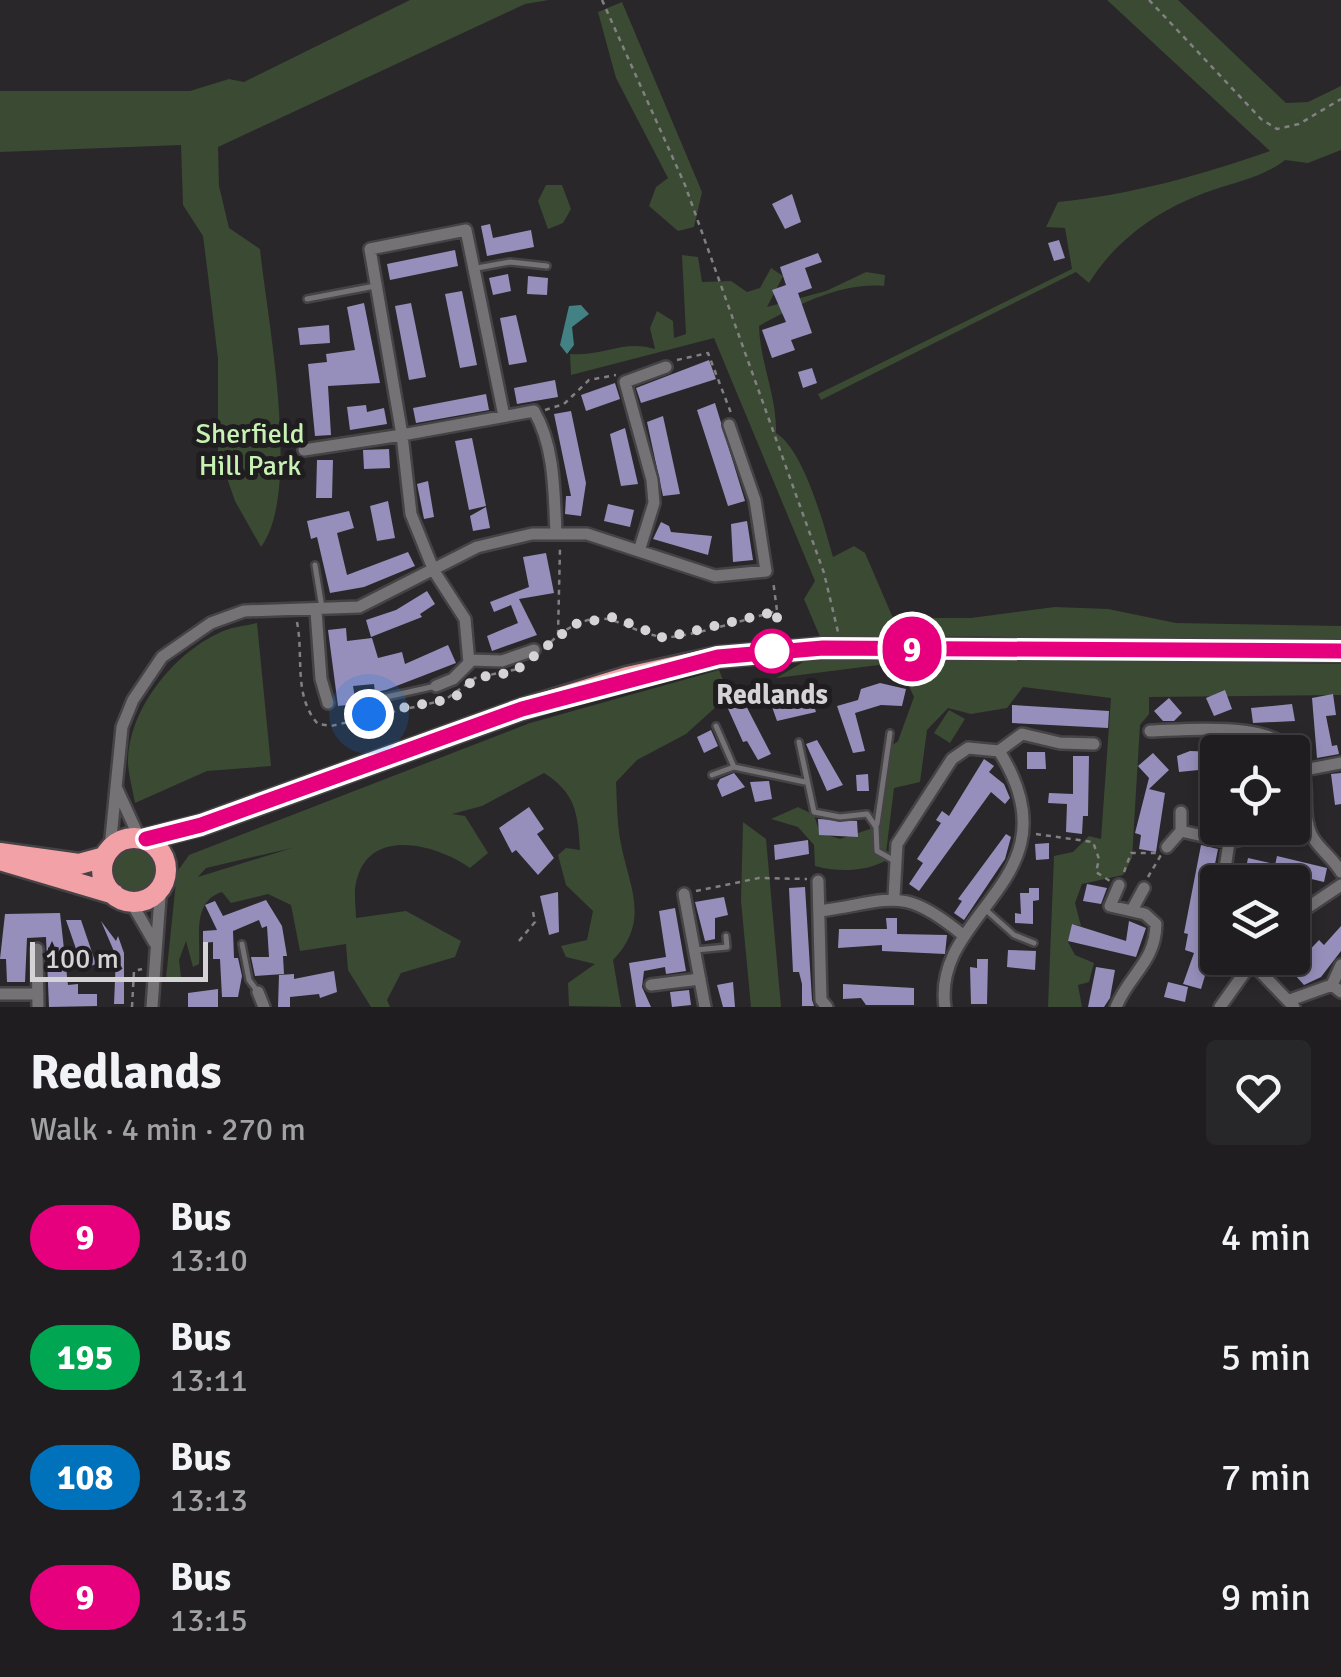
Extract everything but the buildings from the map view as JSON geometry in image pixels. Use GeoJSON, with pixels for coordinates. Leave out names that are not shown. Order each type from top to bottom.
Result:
{"type":"FeatureCollection","features":[{"type":"Feature","properties":{"kind":"highway"},"geometry":{"type":"LineString","coordinates":[[0,857],[9,850],[79,864],[142,838],[201,825],[474,725],[627,678],[747,653],[842,648],[1341,651]]}},
{"type":"Feature","properties":{"kind":"highway"},"geometry":{"type":"LineString","coordinates":[[0,857],[122,898],[150,898],[201,825]]}},
{"type":"Feature","properties":{"kind":"highway"},"geometry":{"type":"LineString","coordinates":[[142,838],[160,851],[164,875]]}},
{"type":"Feature","properties":{"kind":"highway"},"geometry":{"type":"LineString","coordinates":[[108,852],[103,876],[122,898]]}},
{"type":"Feature","properties":{"kind":"street"},"geometry":{"type":"LineString","coordinates":[[436,686],[453,679],[469,660],[465,619],[434,570],[412,514],[370,250],[466,230],[504,416]]}},
{"type":"Feature","properties":{"kind":"street"},"geometry":{"type":"LineString","coordinates":[[639,551],[654,503],[652,480],[622,378],[670,364]]}},
{"type":"Feature","properties":{"kind":"street"},"geometry":{"type":"LineString","coordinates":[[304,450],[534,411],[544,428],[554,481],[558,537]]}},
{"type":"Feature","properties":{"kind":"street"},"geometry":{"type":"LineString","coordinates":[[108,852],[122,727],[144,679],[162,657],[211,624],[244,611],[360,607],[477,548],[532,534],[587,534],[714,576],[769,575],[755,500],[731,422]]}},
{"type":"Feature","properties":{"kind":"street"},"geometry":{"type":"LineString","coordinates":[[319,611],[321,679],[328,703]]}},
{"type":"Feature","properties":{"kind":"street"},"geometry":{"type":"LineString","coordinates":[[469,660],[502,662],[534,653]]}},
{"type":"Feature","properties":{"kind":"street"},"geometry":{"type":"LineString","coordinates":[[1192,730],[1194,712]]}},
{"type":"Feature","properties":{"kind":"street"},"geometry":{"type":"LineString","coordinates":[[1171,745],[1174,730]]}},
{"type":"Feature","properties":{"kind":"street"},"geometry":{"type":"LineString","coordinates":[[1150,731],[1242,730],[1263,735]]}},
{"type":"Feature","properties":{"kind":"street"},"geometry":{"type":"LineString","coordinates":[[894,896],[893,860],[897,844],[952,759],[968,748],[999,751],[1022,734],[1060,743],[1094,744]]}},
{"type":"Feature","properties":{"kind":"street"},"geometry":{"type":"LineString","coordinates":[[942,1006],[944,977],[953,950],[986,910],[1016,860],[1021,800],[1014,776],[999,751]]}},
{"type":"Feature","properties":{"kind":"street"},"geometry":{"type":"LineString","coordinates":[[1310,769],[1341,763]]}},
{"type":"Feature","properties":{"kind":"street"},"geometry":{"type":"LineString","coordinates":[[117,789],[142,838]]}},
{"type":"Feature","properties":{"kind":"street"},"geometry":{"type":"LineString","coordinates":[[1164,851],[1181,831],[1181,812]]}},
{"type":"Feature","properties":{"kind":"street"},"geometry":{"type":"LineString","coordinates":[[1310,827],[1341,872]]}},
{"type":"Feature","properties":{"kind":"street"},"geometry":{"type":"LineString","coordinates":[[1181,831],[1200,835]]}},
{"type":"Feature","properties":{"kind":"street"},"geometry":{"type":"LineString","coordinates":[[152,1007],[164,875]]}},
{"type":"Feature","properties":{"kind":"street"},"geometry":{"type":"LineString","coordinates":[[818,881],[821,1000],[826,1007]]}},
{"type":"Feature","properties":{"kind":"street"},"geometry":{"type":"LineString","coordinates":[[1116,1007],[1124,988],[1150,958],[1156,942],[1156,924],[1132,910],[1110,906],[1119,884]]}},
{"type":"Feature","properties":{"kind":"street"},"geometry":{"type":"LineString","coordinates":[[1310,906],[1341,885]]}},
{"type":"Feature","properties":{"kind":"street"},"geometry":{"type":"LineString","coordinates":[[1132,910],[1144,888]]}},
{"type":"Feature","properties":{"kind":"street"},"geometry":{"type":"LineString","coordinates":[[684,894],[705,1007]]}},
{"type":"Feature","properties":{"kind":"street"},"geometry":{"type":"LineString","coordinates":[[820,911],[894,896],[936,912],[964,936]]}},
{"type":"Feature","properties":{"kind":"street"},"geometry":{"type":"LineString","coordinates":[[122,898],[142,914],[156,946]]}},
{"type":"Feature","properties":{"kind":"street"},"geometry":{"type":"LineString","coordinates":[[0,994],[38,1000],[36,949]]}},
{"type":"Feature","properties":{"kind":"street"},"geometry":{"type":"LineString","coordinates":[[1266,975],[1292,1004],[1337,988],[1341,964]]}},
{"type":"Feature","properties":{"kind":"street"},"geometry":{"type":"LineString","coordinates":[[1220,1007],[1242,975]]}},
{"type":"Feature","properties":{"kind":"street"},"geometry":{"type":"LineString","coordinates":[[651,985],[700,978]]}},
{"type":"Feature","properties":{"kind":"street"},"geometry":{"type":"LineString","coordinates":[[258,992],[264,1007]]}},
{"type":"Feature","properties":{"kind":"lane"},"geometry":{"type":"LineString","coordinates":[[474,269],[510,262],[548,266]]}},
{"type":"Feature","properties":{"kind":"lane"},"geometry":{"type":"LineString","coordinates":[[307,299],[375,286]]}},
{"type":"Feature","properties":{"kind":"lane"},"geometry":{"type":"LineString","coordinates":[[315,565],[319,611]]}},
{"type":"Feature","properties":{"kind":"lane"},"geometry":{"type":"LineString","coordinates":[[377,699],[436,686]]}},
{"type":"Feature","properties":{"kind":"lane"},"geometry":{"type":"LineString","coordinates":[[716,726],[734,767]]}},
{"type":"Feature","properties":{"kind":"lane"},"geometry":{"type":"LineString","coordinates":[[890,733],[873,840],[877,851],[893,860]]}},
{"type":"Feature","properties":{"kind":"lane"},"geometry":{"type":"LineString","coordinates":[[799,742],[814,812],[840,817],[867,814],[876,827]]}},
{"type":"Feature","properties":{"kind":"lane"},"geometry":{"type":"LineString","coordinates":[[712,775],[734,767],[805,782]]}},
{"type":"Feature","properties":{"kind":"lane"},"geometry":{"type":"LineString","coordinates":[[986,910],[1014,935],[1034,943]]}},
{"type":"Feature","properties":{"kind":"lane"},"geometry":{"type":"LineString","coordinates":[[696,950],[728,947],[726,936]]}},
{"type":"Feature","properties":{"kind":"lane"},"geometry":{"type":"LineString","coordinates":[[242,944],[249,980],[258,992]]}},
{"type":"Feature","properties":{"kind":"path"},"geometry":{"type":"LineString","coordinates":[[602,0],[685,185],[824,572],[842,648]]}},
{"type":"Feature","properties":{"kind":"path"},"geometry":{"type":"LineString","coordinates":[[1149,0],[1261,119],[1277,129],[1299,124],[1341,99]]}},
{"type":"Feature","properties":{"kind":"path"},"geometry":{"type":"LineString","coordinates":[[670,364],[708,353],[731,422]]}},
{"type":"Feature","properties":{"kind":"path"},"geometry":{"type":"LineString","coordinates":[[534,411],[564,404],[590,380],[622,378]]}},
{"type":"Feature","properties":{"kind":"path"},"geometry":{"type":"LineString","coordinates":[[558,537],[558,635]]}},
{"type":"Feature","properties":{"kind":"path"},"geometry":{"type":"LineString","coordinates":[[534,653],[575,624],[614,617],[664,638],[778,611],[769,575]]}},
{"type":"Feature","properties":{"kind":"path"},"geometry":{"type":"LineString","coordinates":[[295,611],[303,661],[300,696],[318,724],[331,726],[445,700],[458,695],[475,678],[514,672],[523,666]]}},
{"type":"Feature","properties":{"kind":"path"},"geometry":{"type":"LineString","coordinates":[[1020,833],[1093,842],[1099,859],[1096,872],[1119,884],[1132,853],[1164,851]]}},
{"type":"Feature","properties":{"kind":"path"},"geometry":{"type":"LineString","coordinates":[[1144,888],[1152,863],[1164,851]]}},
{"type":"Feature","properties":{"kind":"path"},"geometry":{"type":"LineString","coordinates":[[684,894],[759,878],[818,881]]}},
{"type":"Feature","properties":{"kind":"path"},"geometry":{"type":"LineString","coordinates":[[519,941],[535,922],[533,912]]}},
{"type":"Feature","properties":{"kind":"path"},"geometry":{"type":"LineString","coordinates":[[132,1007],[134,971],[143,969]]}},
{"type":"Feature","properties":{"kind":"green space","name":"Sherfield Hill Park"},"geometry":{"type":"Polygon","coordinates":[[[410,0],[549,0],[525,4],[218,147],[219,186],[229,228],[260,249],[274,359],[281,447],[279,487],[273,521],[261,547],[235,501],[218,452],[218,359],[207,267],[203,236],[183,205],[181,145],[0,152],[0,91],[190,91],[229,79],[244,82],[410,0]]]}},
{"type":"Feature","properties":{"kind":"green space"},"geometry":{"type":"Polygon","coordinates":[[[1107,0],[1178,0],[1286,103],[1308,102],[1341,86],[1341,150],[1308,163],[1285,160],[1260,174],[1176,205],[1127,238],[1089,283],[1076,272],[821,400],[818,394],[1072,269],[1065,228],[1046,227],[1058,202],[1166,183],[1270,151],[1107,0]]]}},
{"type":"Feature","properties":{"kind":"green space"},"geometry":{"type":"Polygon","coordinates":[[[622,2],[702,192],[694,227],[678,231],[649,206],[656,187],[668,178],[616,78],[598,12],[622,2]]]}},
{"type":"Feature","properties":{"kind":"green space"},"geometry":{"type":"Polygon","coordinates":[[[546,185],[562,185],[571,209],[563,223],[548,229],[538,201],[546,185]]]}},
{"type":"Feature","properties":{"kind":"green space"},"geometry":{"type":"Polygon","coordinates":[[[682,255],[698,257],[702,282],[731,281],[747,292],[760,288],[771,268],[783,276],[767,307],[826,291],[866,272],[885,275],[884,286],[835,292],[759,326],[776,433],[804,471],[833,557],[854,546],[865,553],[893,618],[971,618],[1055,607],[1108,609],[1176,623],[1341,626],[1341,641],[949,636],[890,643],[821,639],[804,599],[815,581],[714,338],[571,375],[570,354],[633,346],[655,349],[650,328],[657,311],[673,321],[674,338],[686,334],[682,255]]]}},
{"type":"Feature","properties":{"kind":"green space"},"geometry":{"type":"Polygon","coordinates":[[[257,623],[271,766],[207,771],[135,803],[128,764],[130,744],[135,724],[156,686],[202,642],[228,629],[257,623]]]}},
{"type":"Feature","properties":{"kind":"green space"},"geometry":{"type":"Polygon","coordinates":[[[817,654],[1341,664],[1341,695],[1149,697],[1149,714],[1140,725],[1132,858],[1123,875],[1082,884],[1075,903],[1081,926],[1072,924],[1068,942],[1075,955],[1094,963],[1089,982],[1078,985],[1082,1007],[1048,1007],[1054,856],[1073,852],[1089,836],[1101,839],[1111,698],[1023,687],[1007,708],[971,714],[948,708],[927,730],[920,782],[894,788],[885,861],[859,869],[832,869],[815,866],[814,845],[798,827],[771,819],[798,807],[814,815],[820,833],[840,839],[870,829],[885,751],[898,741],[914,697],[904,675],[879,665],[776,678],[817,654]]]}},
{"type":"Feature","properties":{"kind":"green space"},"geometry":{"type":"Polygon","coordinates":[[[719,670],[729,695],[686,734],[637,760],[616,782],[619,832],[634,902],[632,930],[613,960],[621,1007],[569,1006],[568,983],[595,964],[566,957],[561,946],[587,940],[593,911],[566,885],[558,855],[566,848],[580,850],[576,815],[563,788],[544,773],[482,806],[452,814],[465,816],[488,853],[470,868],[441,853],[407,845],[390,846],[365,862],[356,883],[356,918],[406,911],[461,941],[455,957],[401,973],[387,1000],[390,1007],[371,1007],[348,970],[346,944],[300,951],[291,905],[268,894],[231,903],[222,892],[212,897],[200,922],[199,964],[193,967],[186,941],[179,960],[181,977],[176,981],[166,978],[177,872],[189,855],[530,723],[719,670]],[[292,848],[206,868],[198,877],[292,848]]]}},
{"type":"Feature","properties":{"kind":"green space"},"geometry":{"type":"Polygon","coordinates":[[[949,710],[965,719],[950,743],[934,733],[949,710]]]}},
{"type":"Feature","properties":{"kind":"green space"},"geometry":{"type":"Polygon","coordinates":[[[743,822],[766,839],[781,1007],[751,1007],[741,901],[743,822]]]}},
{"type":"Feature","properties":{"kind":"green space"},"geometry":{"type":"Polygon","coordinates":[[[134,847],[150,854],[157,870],[150,886],[134,893],[118,886],[111,870],[118,854],[134,847]]]}},
{"type":"Feature","properties":{"kind":"water"},"geometry":{"type":"Polygon","coordinates":[[[581,305],[589,314],[572,327],[574,345],[567,354],[560,345],[569,306],[581,305]]]}},
{"type":"Feature","properties":{"kind":"bus line","name":"9"},"geometry":{"type":"LineString","coordinates":[[146,839],[201,825],[522,709],[627,678],[718,657],[823,648],[1341,651]]}},
{"type":"Feature","properties":{"kind":"place","name":"Redlands"},"geometry":{"type":"Point","coordinates":[772,651]}},
{"type":"Feature","properties":{"kind":"route"},"geometry":{"type":"LineString","coordinates":[[369,714],[410,709],[458,695],[475,678],[514,672],[575,624],[614,617],[664,638],[778,611],[772,651]]}}]}
